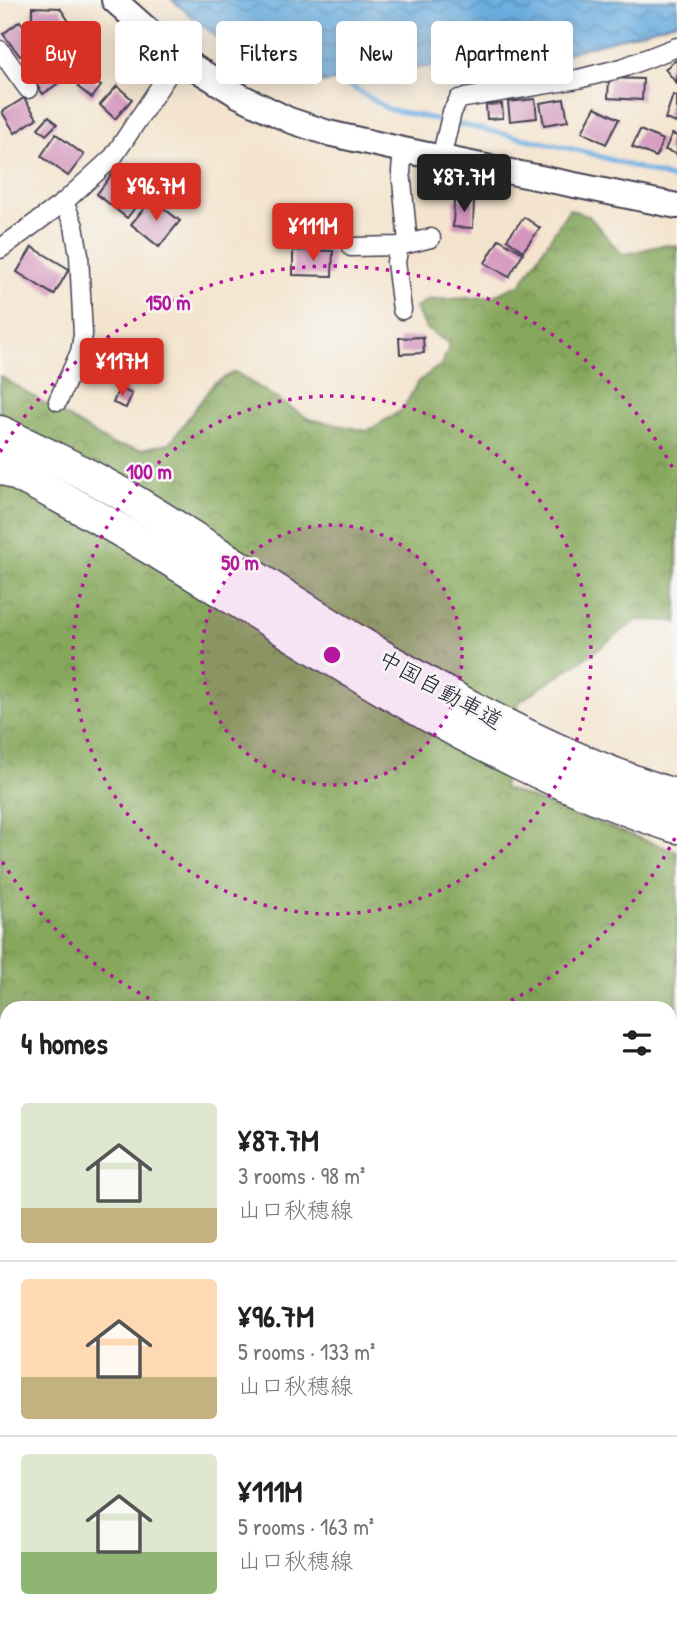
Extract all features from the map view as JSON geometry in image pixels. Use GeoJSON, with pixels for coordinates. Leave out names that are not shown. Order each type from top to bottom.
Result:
{"type":"FeatureCollection","features":[{"type":"Feature","properties":{"kind":"highway","name":"中国自動車道"},"geometry":{"type":"LineString","coordinates":[[0,432],[135,501],[412,676],[504,724],[587,762],[677,796]]}},
{"type":"Feature","properties":{"kind":"highway","name":"中国自動車道"},"geometry":{"type":"LineString","coordinates":[[0,466],[118,529],[367,680],[473,740],[579,790],[677,827]]}},
{"type":"Feature","properties":{"kind":"main road"},"geometry":{"type":"LineString","coordinates":[[114,0],[137,21]]}},
{"type":"Feature","properties":{"kind":"main road"},"geometry":{"type":"LineString","coordinates":[[202,73],[240,96],[289,120],[328,133],[677,206]]}},
{"type":"Feature","properties":{"kind":"street"},"geometry":{"type":"LineString","coordinates":[[441,158],[449,120],[459,99],[578,79],[622,68],[677,47]]}},
{"type":"Feature","properties":{"kind":"street"},"geometry":{"type":"LineString","coordinates":[[0,50],[28,89]]}},
{"type":"Feature","properties":{"kind":"street"},"geometry":{"type":"LineString","coordinates":[[0,249],[64,202],[113,157],[161,84]]}},
{"type":"Feature","properties":{"kind":"street"},"geometry":{"type":"LineString","coordinates":[[402,310],[396,262],[403,244],[403,150]]}},
{"type":"Feature","properties":{"kind":"street"},"geometry":{"type":"LineString","coordinates":[[58,401],[79,352],[83,335],[79,255],[74,226],[64,202]]}},
{"type":"Feature","properties":{"kind":"street"},"geometry":{"type":"LineString","coordinates":[[351,247],[403,244],[431,238]]}},
{"type":"Feature","properties":{"kind":"green space"},"geometry":{"type":"Polygon","coordinates":[[[569,209],[589,216],[622,255],[663,245],[677,246],[677,623],[637,620],[519,702],[503,788],[677,852],[677,1001],[0,1001],[0,376],[113,445],[142,449],[170,443],[214,383],[235,372],[309,419],[367,431],[402,410],[419,381],[442,364],[450,344],[427,329],[415,308],[427,300],[491,297],[521,284],[569,209]]]}},
{"type":"Feature","properties":{"kind":"water"},"geometry":{"type":"Polygon","coordinates":[[[172,0],[677,0],[677,22],[573,52],[573,21],[431,21],[431,66],[417,68],[417,21],[336,21],[336,81],[322,83],[322,21],[216,21],[216,36],[202,25],[202,21],[197,21],[172,0]]]}},
{"type":"Feature","properties":{"kind":"building"},"geometry":{"type":"Polygon","coordinates":[[[32,7],[60,8],[69,21],[33,21],[32,7]]]}},
{"type":"Feature","properties":{"kind":"building"},"geometry":{"type":"Polygon","coordinates":[[[20,21],[21,55],[20,56],[3,34],[20,21]]]}},
{"type":"Feature","properties":{"kind":"building"},"geometry":{"type":"Polygon","coordinates":[[[676,60],[677,62],[677,84],[665,69],[676,60]]]}},
{"type":"Feature","properties":{"kind":"building"},"geometry":{"type":"Polygon","coordinates":[[[609,78],[643,79],[642,100],[608,98],[609,78]]]}},
{"type":"Feature","properties":{"kind":"building"},"geometry":{"type":"Polygon","coordinates":[[[36,84],[57,84],[43,94],[36,84]]]}},
{"type":"Feature","properties":{"kind":"building"},"geometry":{"type":"Polygon","coordinates":[[[80,84],[101,86],[92,98],[78,87],[80,84]]]}},
{"type":"Feature","properties":{"kind":"building"},"geometry":{"type":"Polygon","coordinates":[[[117,86],[132,99],[115,119],[100,105],[117,86]]]}},
{"type":"Feature","properties":{"kind":"building"},"geometry":{"type":"Polygon","coordinates":[[[673,95],[677,96],[677,123],[665,119],[673,95]]]}},
{"type":"Feature","properties":{"kind":"building"},"geometry":{"type":"Polygon","coordinates":[[[24,98],[37,118],[15,133],[2,112],[24,98]]]}},
{"type":"Feature","properties":{"kind":"building"},"geometry":{"type":"Polygon","coordinates":[[[535,99],[537,118],[510,121],[508,102],[535,99]]]}},
{"type":"Feature","properties":{"kind":"building"},"geometry":{"type":"Polygon","coordinates":[[[564,99],[568,121],[544,125],[540,103],[564,99]]]}},
{"type":"Feature","properties":{"kind":"building"},"geometry":{"type":"Polygon","coordinates":[[[502,104],[503,118],[487,119],[486,105],[502,104]]]}},
{"type":"Feature","properties":{"kind":"building"},"geometry":{"type":"Polygon","coordinates":[[[595,107],[619,119],[606,144],[582,132],[595,107]]]}},
{"type":"Feature","properties":{"kind":"building"},"geometry":{"type":"Polygon","coordinates":[[[49,116],[57,124],[46,135],[38,128],[49,116]]]}},
{"type":"Feature","properties":{"kind":"building"},"geometry":{"type":"Polygon","coordinates":[[[640,130],[663,140],[656,157],[632,147],[640,130]]]}},
{"type":"Feature","properties":{"kind":"building"},"geometry":{"type":"Polygon","coordinates":[[[56,134],[84,155],[68,176],[41,156],[56,134]]]}},
{"type":"Feature","properties":{"kind":"building"},"geometry":{"type":"Polygon","coordinates":[[[672,134],[677,136],[677,154],[665,150],[672,134]]]}},
{"type":"Feature","properties":{"kind":"building"},"geometry":{"type":"Polygon","coordinates":[[[116,169],[146,193],[127,218],[97,194],[116,169]]]}},
{"type":"Feature","properties":{"kind":"building"},"geometry":{"type":"Polygon","coordinates":[[[152,199],[180,221],[159,247],[131,224],[152,199]]]}},
{"type":"Feature","properties":{"kind":"building"},"geometry":{"type":"Polygon","coordinates":[[[454,200],[474,200],[473,228],[453,227],[454,200]]]}},
{"type":"Feature","properties":{"kind":"building"},"geometry":{"type":"Polygon","coordinates":[[[524,217],[540,228],[523,251],[507,239],[524,217]]]}},
{"type":"Feature","properties":{"kind":"building"},"geometry":{"type":"Polygon","coordinates":[[[499,239],[523,253],[509,277],[485,263],[499,239]]]}},
{"type":"Feature","properties":{"kind":"building"},"geometry":{"type":"Polygon","coordinates":[[[32,247],[69,269],[54,295],[17,272],[32,247]]]}},
{"type":"Feature","properties":{"kind":"building"},"geometry":{"type":"Polygon","coordinates":[[[293,250],[333,251],[332,276],[293,275],[293,250]]]}},
{"type":"Feature","properties":{"kind":"building"},"geometry":{"type":"Polygon","coordinates":[[[423,337],[424,353],[400,354],[399,338],[423,337]]]}},
{"type":"Feature","properties":{"kind":"building"},"geometry":{"type":"Polygon","coordinates":[[[116,344],[139,355],[127,383],[104,372],[116,344]]]}},
{"type":"Feature","properties":{"kind":"building"},"geometry":{"type":"Polygon","coordinates":[[[119,388],[132,394],[126,408],[113,403],[119,388]]]}},
{"type":"Feature","properties":{"kind":"waterway"},"geometry":{"type":"LineString","coordinates":[[334,76],[388,109],[582,151],[677,180]]}}]}
